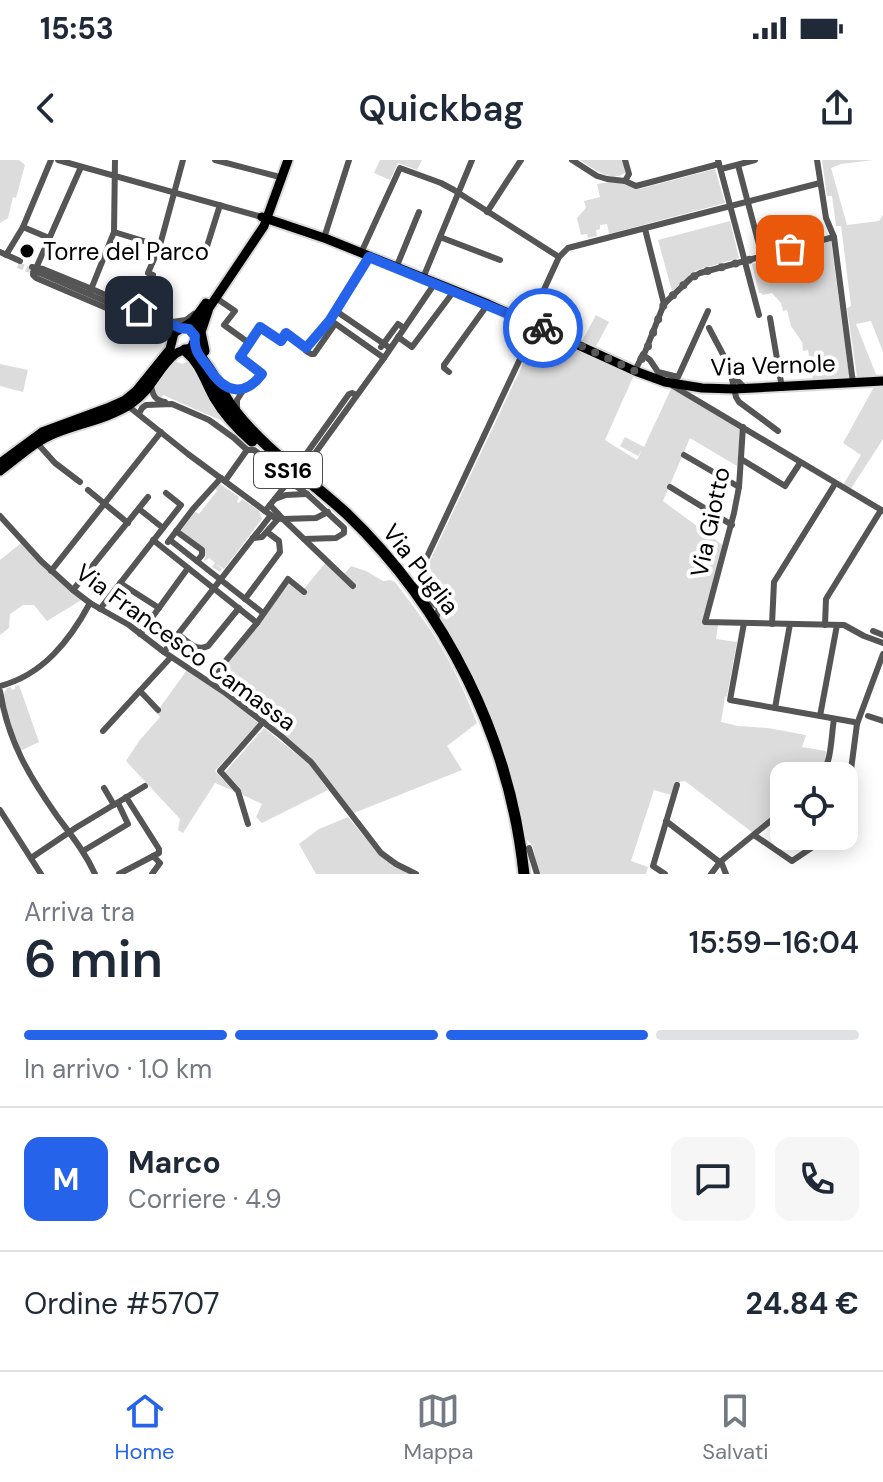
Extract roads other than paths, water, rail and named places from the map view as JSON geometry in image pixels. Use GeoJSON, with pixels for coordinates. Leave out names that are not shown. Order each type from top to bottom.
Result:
{"type":"FeatureCollection","features":[{"type":"Feature","properties":{"kind":"highway","name":"SS16"},"geometry":{"type":"LineString","coordinates":[[205,310],[200,338],[212,373]]}},
{"type":"Feature","properties":{"kind":"highway","name":"Via Puglia"},"geometry":{"type":"LineString","coordinates":[[189,345],[212,373],[236,420],[363,530],[411,586],[442,632],[467,678],[499,755],[519,838],[521,874]]}},
{"type":"Feature","properties":{"kind":"highway","name":"Via Puglia"},"geometry":{"type":"LineString","coordinates":[[189,345],[217,401],[363,538],[402,584],[443,644],[469,694],[494,756],[521,874]]}},
{"type":"Feature","properties":{"kind":"highway"},"geometry":{"type":"LineString","coordinates":[[236,420],[247,450]]}},
{"type":"Feature","properties":{"kind":"highway"},"geometry":{"type":"LineString","coordinates":[[510,798],[529,848]]}},
{"type":"Feature","properties":{"kind":"main road"},"geometry":{"type":"LineString","coordinates":[[0,463],[42,432],[107,408],[136,391],[170,349],[174,333],[193,321],[216,298],[263,228],[282,160]]}},
{"type":"Feature","properties":{"kind":"main road"},"geometry":{"type":"LineString","coordinates":[[0,471],[37,443],[128,406],[151,386],[171,357],[189,345],[205,310],[264,218],[288,160]]}},
{"type":"Feature","properties":{"kind":"main road"},"geometry":{"type":"LineString","coordinates":[[273,201],[277,215],[287,225]]}},
{"type":"Feature","properties":{"kind":"main road","name":"Via Vernole"},"geometry":{"type":"LineString","coordinates":[[264,218],[324,238],[488,304],[665,382],[708,393],[734,380],[746,389],[883,381]]}},
{"type":"Feature","properties":{"kind":"main road"},"geometry":{"type":"LineString","coordinates":[[182,328],[189,329],[189,345]]}},
{"type":"Feature","properties":{"kind":"main road"},"geometry":{"type":"LineString","coordinates":[[172,339],[177,348],[189,345]]}},
{"type":"Feature","properties":{"kind":"street"},"geometry":{"type":"LineString","coordinates":[[19,263],[2,255],[23,227],[51,160]]}},
{"type":"Feature","properties":{"kind":"street"},"geometry":{"type":"LineString","coordinates":[[58,160],[264,218]]}},
{"type":"Feature","properties":{"kind":"street"},"geometry":{"type":"LineString","coordinates":[[90,292],[114,232],[115,160]]}},
{"type":"Feature","properties":{"kind":"street"},"geometry":{"type":"LineString","coordinates":[[141,304],[153,275],[148,273],[160,245],[183,160]]}},
{"type":"Feature","properties":{"kind":"street"},"geometry":{"type":"LineString","coordinates":[[215,160],[276,176]]}},
{"type":"Feature","properties":{"kind":"street"},"geometry":{"type":"LineString","coordinates":[[324,238],[349,160]]}},
{"type":"Feature","properties":{"kind":"street"},"geometry":{"type":"LineString","coordinates":[[423,278],[472,160]]}},
{"type":"Feature","properties":{"kind":"street"},"geometry":{"type":"LineString","coordinates":[[487,212],[521,160]]}},
{"type":"Feature","properties":{"kind":"street"},"geometry":{"type":"LineString","coordinates":[[572,160],[597,176],[636,186],[700,164],[738,165],[755,160]]}},
{"type":"Feature","properties":{"kind":"street"},"geometry":{"type":"LineString","coordinates":[[625,160],[629,174],[625,181]]}},
{"type":"Feature","properties":{"kind":"street"},"geometry":{"type":"LineString","coordinates":[[817,160],[826,218],[834,237],[853,383]]}},
{"type":"Feature","properties":{"kind":"street"},"geometry":{"type":"LineString","coordinates":[[719,164],[759,315]]}},
{"type":"Feature","properties":{"kind":"street"},"geometry":{"type":"LineString","coordinates":[[738,165],[762,256]]}},
{"type":"Feature","properties":{"kind":"street"},"geometry":{"type":"LineString","coordinates":[[32,269],[81,167]]}},
{"type":"Feature","properties":{"kind":"street"},"geometry":{"type":"LineString","coordinates":[[212,373],[221,383],[233,389],[244,389],[254,384],[262,374],[240,357],[260,327],[281,341],[286,333],[306,348],[333,322],[365,255],[400,168],[441,183],[559,257]]}},
{"type":"Feature","properties":{"kind":"street"},"geometry":{"type":"LineString","coordinates":[[442,632],[436,619],[438,611],[449,610],[449,607],[418,584],[418,576],[559,257],[568,248],[820,183]]}},
{"type":"Feature","properties":{"kind":"street"},"geometry":{"type":"LineString","coordinates":[[114,232],[203,259],[220,205]]}},
{"type":"Feature","properties":{"kind":"street"},"geometry":{"type":"LineString","coordinates":[[396,268],[419,212]]}},
{"type":"Feature","properties":{"kind":"street"},"geometry":{"type":"LineString","coordinates":[[23,227],[49,238]]}},
{"type":"Feature","properties":{"kind":"street"},"geometry":{"type":"LineString","coordinates":[[645,229],[664,304]]}},
{"type":"Feature","properties":{"kind":"street"},"geometry":{"type":"LineString","coordinates":[[440,237],[500,260]]}},
{"type":"Feature","properties":{"kind":"street"},"geometry":{"type":"LineString","coordinates":[[638,372],[664,304],[691,278],[834,237]]}},
{"type":"Feature","properties":{"kind":"street"},"geometry":{"type":"LineString","coordinates":[[32,269],[44,269],[165,327],[169,329],[172,339]]}},
{"type":"Feature","properties":{"kind":"street"},"geometry":{"type":"LineString","coordinates":[[32,269],[36,278],[165,333],[172,339]]}},
{"type":"Feature","properties":{"kind":"street"},"geometry":{"type":"LineString","coordinates":[[387,346],[398,337],[435,283]]}},
{"type":"Feature","properties":{"kind":"street"},"geometry":{"type":"LineString","coordinates":[[398,337],[412,347],[454,291]]}},
{"type":"Feature","properties":{"kind":"street"},"geometry":{"type":"LineString","coordinates":[[90,292],[182,328]]}},
{"type":"Feature","properties":{"kind":"street"},"geometry":{"type":"LineString","coordinates":[[216,298],[235,311],[224,325],[249,343]]}},
{"type":"Feature","properties":{"kind":"street"},"geometry":{"type":"LineString","coordinates":[[449,372],[444,365],[488,304]]}},
{"type":"Feature","properties":{"kind":"street"},"geometry":{"type":"LineString","coordinates":[[168,322],[186,320],[205,310]]}},
{"type":"Feature","properties":{"kind":"street"},"geometry":{"type":"LineString","coordinates":[[336,311],[387,346]]}},
{"type":"Feature","properties":{"kind":"street"},"geometry":{"type":"LineString","coordinates":[[646,353],[650,353],[658,372],[678,377],[708,311]]}},
{"type":"Feature","properties":{"kind":"street"},"geometry":{"type":"LineString","coordinates":[[770,318],[782,388]]}},
{"type":"Feature","properties":{"kind":"street"},"geometry":{"type":"LineString","coordinates":[[333,322],[380,355]]}},
{"type":"Feature","properties":{"kind":"street"},"geometry":{"type":"LineString","coordinates":[[334,421],[304,457],[305,463],[308,463],[334,421],[349,394],[357,395],[398,324],[404,328]]}},
{"type":"Feature","properties":{"kind":"street"},"geometry":{"type":"LineString","coordinates":[[709,328],[734,380],[739,402],[778,431]]}},
{"type":"Feature","properties":{"kind":"street"},"geometry":{"type":"LineString","coordinates":[[665,382],[882,510],[826,599],[825,625]]}},
{"type":"Feature","properties":{"kind":"street"},"geometry":{"type":"LineString","coordinates":[[151,386],[158,401],[209,420],[247,450],[254,450],[274,465]]}},
{"type":"Feature","properties":{"kind":"street"},"geometry":{"type":"LineString","coordinates":[[236,420],[237,400],[244,389]]}},
{"type":"Feature","properties":{"kind":"street"},"geometry":{"type":"LineString","coordinates":[[708,393],[703,396],[712,408]]}},
{"type":"Feature","properties":{"kind":"street"},"geometry":{"type":"LineString","coordinates":[[139,414],[146,405],[172,404]]}},
{"type":"Feature","properties":{"kind":"street"},"geometry":{"type":"LineString","coordinates":[[128,406],[223,480],[274,513],[353,586]]}},
{"type":"Feature","properties":{"kind":"street","name":"Via Giotto"},"geometry":{"type":"LineString","coordinates":[[743,427],[739,487],[732,525],[705,622],[744,623]]}},
{"type":"Feature","properties":{"kind":"street"},"geometry":{"type":"LineString","coordinates":[[51,571],[161,432]]}},
{"type":"Feature","properties":{"kind":"street"},"geometry":{"type":"LineString","coordinates":[[37,443],[55,463],[80,482]]}},
{"type":"Feature","properties":{"kind":"street"},"geometry":{"type":"LineString","coordinates":[[164,549],[193,509],[223,480],[247,450]]}},
{"type":"Feature","properties":{"kind":"street"},"geometry":{"type":"LineString","coordinates":[[684,455],[739,487]]}},
{"type":"Feature","properties":{"kind":"street"},"geometry":{"type":"LineString","coordinates":[[741,459],[785,486],[800,463]]}},
{"type":"Feature","properties":{"kind":"street"},"geometry":{"type":"LineString","coordinates":[[253,538],[262,537],[267,532],[289,481],[344,528],[344,533],[336,538],[304,539]]}},
{"type":"Feature","properties":{"kind":"street"},"geometry":{"type":"LineString","coordinates":[[772,624],[774,582],[835,484]]}},
{"type":"Feature","properties":{"kind":"street"},"geometry":{"type":"LineString","coordinates":[[670,487],[732,525]]}},
{"type":"Feature","properties":{"kind":"street"},"geometry":{"type":"LineString","coordinates":[[88,490],[128,523]]}},
{"type":"Feature","properties":{"kind":"street"},"geometry":{"type":"LineString","coordinates":[[100,609],[181,505],[166,493]]}},
{"type":"Feature","properties":{"kind":"street"},"geometry":{"type":"LineString","coordinates":[[164,652],[286,495],[307,494]]}},
{"type":"Feature","properties":{"kind":"street"},"geometry":{"type":"LineString","coordinates":[[73,590],[148,497]]}},
{"type":"Feature","properties":{"kind":"street"},"geometry":{"type":"LineString","coordinates":[[139,509],[163,528]]}},
{"type":"Feature","properties":{"kind":"street"},"geometry":{"type":"LineString","coordinates":[[274,513],[316,518],[328,512]]}},
{"type":"Feature","properties":{"kind":"street","name":"Via Francesco Camassa"},"geometry":{"type":"LineString","coordinates":[[0,516],[73,590],[209,681],[311,762],[381,853],[416,874]]}},
{"type":"Feature","properties":{"kind":"street"},"geometry":{"type":"LineString","coordinates":[[176,531],[202,550],[197,561]]}},
{"type":"Feature","properties":{"kind":"street"},"geometry":{"type":"LineString","coordinates":[[245,599],[280,552],[279,541],[267,532]]}},
{"type":"Feature","properties":{"kind":"street"},"geometry":{"type":"LineString","coordinates":[[153,540],[257,623]]}},
{"type":"Feature","properties":{"kind":"street"},"geometry":{"type":"LineString","coordinates":[[170,540],[263,613]]}},
{"type":"Feature","properties":{"kind":"street"},"geometry":{"type":"LineString","coordinates":[[140,634],[188,568]]}},
{"type":"Feature","properties":{"kind":"street"},"geometry":{"type":"LineString","coordinates":[[209,681],[257,623],[288,579],[304,592]]}},
{"type":"Feature","properties":{"kind":"street"},"geometry":{"type":"LineString","coordinates":[[120,583],[159,608]]}},
{"type":"Feature","properties":{"kind":"street"},"geometry":{"type":"LineString","coordinates":[[411,586],[443,610]]}},
{"type":"Feature","properties":{"kind":"street"},"geometry":{"type":"LineString","coordinates":[[90,603],[66,641],[32,672],[0,689],[0,699],[3,725],[14,746],[95,874]]}},
{"type":"Feature","properties":{"kind":"street"},"geometry":{"type":"LineString","coordinates":[[178,634],[195,647],[204,648],[239,608]]}},
{"type":"Feature","properties":{"kind":"street"},"geometry":{"type":"LineString","coordinates":[[857,724],[730,700],[744,623],[840,625],[883,643]]}},
{"type":"Feature","properties":{"kind":"street"},"geometry":{"type":"LineString","coordinates":[[775,708],[790,624]]}},
{"type":"Feature","properties":{"kind":"street"},"geometry":{"type":"LineString","coordinates":[[820,716],[840,625]]}},
{"type":"Feature","properties":{"kind":"street"},"geometry":{"type":"LineString","coordinates":[[873,631],[883,635]]}},
{"type":"Feature","properties":{"kind":"street"},"geometry":{"type":"LineString","coordinates":[[852,762],[857,724],[883,654]]}},
{"type":"Feature","properties":{"kind":"street"},"geometry":{"type":"LineString","coordinates":[[103,731],[171,657]]}},
{"type":"Feature","properties":{"kind":"street"},"geometry":{"type":"LineString","coordinates":[[140,691],[158,710]]}},
{"type":"Feature","properties":{"kind":"street"},"geometry":{"type":"LineString","coordinates":[[868,716],[883,721]]}},
{"type":"Feature","properties":{"kind":"street"},"geometry":{"type":"LineString","coordinates":[[827,762],[834,719]]}},
{"type":"Feature","properties":{"kind":"street"},"geometry":{"type":"LineString","coordinates":[[248,824],[238,791],[220,771],[263,722]]}},
{"type":"Feature","properties":{"kind":"street"},"geometry":{"type":"LineString","coordinates":[[650,874],[677,785]]}},
{"type":"Feature","properties":{"kind":"street"},"geometry":{"type":"LineString","coordinates":[[31,858],[145,786]]}},
{"type":"Feature","properties":{"kind":"street"},"geometry":{"type":"LineString","coordinates":[[83,851],[128,824],[104,788]]}},
{"type":"Feature","properties":{"kind":"street"},"geometry":{"type":"LineString","coordinates":[[119,874],[156,855],[159,849],[126,797]]}},
{"type":"Feature","properties":{"kind":"street"},"geometry":{"type":"LineString","coordinates":[[0,810],[41,874]]}},
{"type":"Feature","properties":{"kind":"street"},"geometry":{"type":"LineString","coordinates":[[666,821],[720,862],[726,874]]}},
{"type":"Feature","properties":{"kind":"street"},"geometry":{"type":"LineString","coordinates":[[711,874],[720,862],[770,822]]}},
{"type":"Feature","properties":{"kind":"street"},"geometry":{"type":"LineString","coordinates":[[754,835],[770,846]]}},
{"type":"Feature","properties":{"kind":"street"},"geometry":{"type":"LineString","coordinates":[[529,848],[537,874]]}},
{"type":"Feature","properties":{"kind":"street"},"geometry":{"type":"LineString","coordinates":[[776,850],[792,861],[808,850]]}},
{"type":"Feature","properties":{"kind":"street"},"geometry":{"type":"LineString","coordinates":[[152,874],[160,863],[156,855]]}},
{"type":"Feature","properties":{"kind":"street"},"geometry":{"type":"LineString","coordinates":[[653,866],[665,874]]}},
{"type":"Feature","properties":{"kind":"tunnel"},"geometry":{"type":"LineString","coordinates":[[18,265],[30,270]]}},
{"type":"Feature","properties":{"kind":"place","name":"Torre del Parco"},"geometry":{"type":"Point","coordinates":[27,251]}}]}
